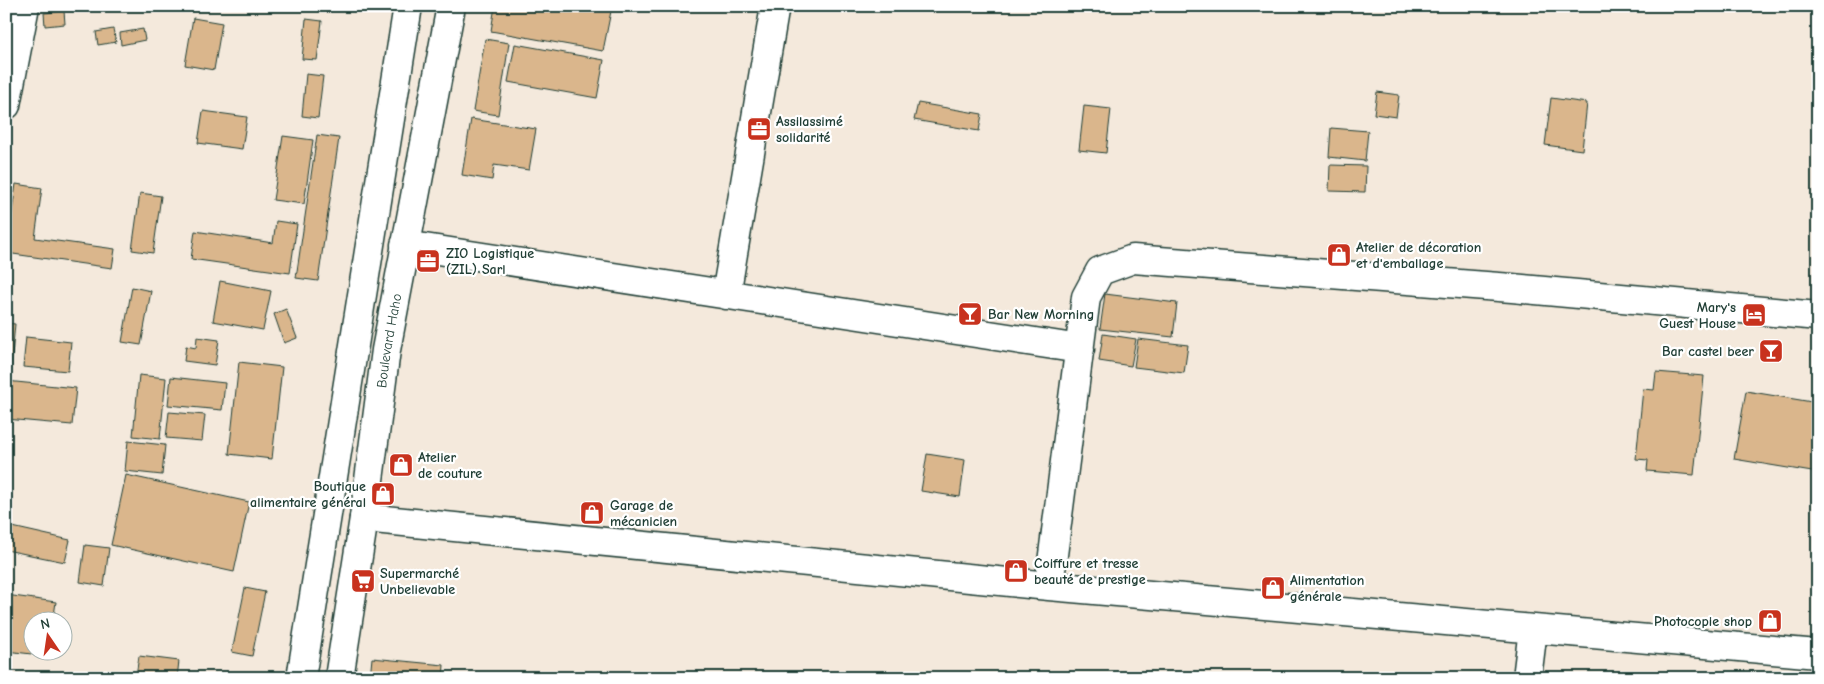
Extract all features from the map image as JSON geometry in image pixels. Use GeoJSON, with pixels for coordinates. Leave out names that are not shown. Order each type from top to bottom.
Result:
{"type":"FeatureCollection","features":[{"type":"Feature","properties":{"kind":"street"},"geometry":{"type":"LineString","coordinates":[[6,105],[11,54],[25,6]]}},
{"type":"Feature","properties":{"kind":"street"},"geometry":{"type":"LineString","coordinates":[[301,678],[408,6]]}},
{"type":"Feature","properties":{"kind":"street","name":"Boulevard Haho"},"geometry":{"type":"LineString","coordinates":[[339,678],[364,518],[384,359],[451,6]]}},
{"type":"Feature","properties":{"kind":"street"},"geometry":{"type":"LineString","coordinates":[[726,294],[775,6]]}},
{"type":"Feature","properties":{"kind":"street"},"geometry":{"type":"LineString","coordinates":[[405,245],[1080,349]]}},
{"type":"Feature","properties":{"kind":"street"},"geometry":{"type":"LineString","coordinates":[[1048,586],[1086,297],[1100,271],[1133,259],[1512,288],[1818,316]]}},
{"type":"Feature","properties":{"kind":"street"},"geometry":{"type":"LineString","coordinates":[[364,518],[1048,586],[1818,654]]}},
{"type":"Feature","properties":{"kind":"street"},"geometry":{"type":"LineString","coordinates":[[1527,678],[1533,629]]}},
{"type":"Feature","properties":{"kind":"building"},"geometry":{"type":"Polygon","coordinates":[[[167,6],[187,6],[187,10],[167,6]]]}},
{"type":"Feature","properties":{"kind":"building"},"geometry":{"type":"Polygon","coordinates":[[[495,6],[612,6],[603,51],[491,31],[495,6]]]}},
{"type":"Feature","properties":{"kind":"building"},"geometry":{"type":"Polygon","coordinates":[[[64,11],[65,24],[45,26],[44,13],[64,11]]]}},
{"type":"Feature","properties":{"kind":"building"},"geometry":{"type":"Polygon","coordinates":[[[193,18],[222,23],[214,70],[185,65],[193,18]]]}},
{"type":"Feature","properties":{"kind":"building"},"geometry":{"type":"Polygon","coordinates":[[[306,19],[322,21],[317,60],[302,59],[306,19]]]}},
{"type":"Feature","properties":{"kind":"building"},"geometry":{"type":"Polygon","coordinates":[[[113,29],[116,42],[98,45],[96,32],[113,29]]]}},
{"type":"Feature","properties":{"kind":"building"},"geometry":{"type":"Polygon","coordinates":[[[143,29],[145,40],[121,45],[120,33],[143,29]]]}},
{"type":"Feature","properties":{"kind":"building"},"geometry":{"type":"Polygon","coordinates":[[[485,39],[509,43],[498,115],[473,111],[485,39]]]}},
{"type":"Feature","properties":{"kind":"building"},"geometry":{"type":"Polygon","coordinates":[[[515,44],[604,60],[597,98],[508,82],[515,44]]]}},
{"type":"Feature","properties":{"kind":"building"},"geometry":{"type":"Polygon","coordinates":[[[306,74],[323,76],[318,118],[302,116],[306,74]]]}},
{"type":"Feature","properties":{"kind":"building"},"geometry":{"type":"Polygon","coordinates":[[[1377,92],[1399,95],[1396,117],[1374,114],[1377,92]]]}},
{"type":"Feature","properties":{"kind":"building"},"geometry":{"type":"Polygon","coordinates":[[[1551,98],[1587,103],[1582,150],[1545,145],[1551,98]]]}},
{"type":"Feature","properties":{"kind":"building"},"geometry":{"type":"Polygon","coordinates":[[[918,103],[982,114],[979,131],[914,120],[918,103]]]}},
{"type":"Feature","properties":{"kind":"building"},"geometry":{"type":"Polygon","coordinates":[[[1084,106],[1111,109],[1106,153],[1079,150],[1084,106]]]}},
{"type":"Feature","properties":{"kind":"building"},"geometry":{"type":"Polygon","coordinates":[[[203,111],[247,117],[242,149],[198,143],[203,111]]]}},
{"type":"Feature","properties":{"kind":"building"},"geometry":{"type":"Polygon","coordinates":[[[471,119],[536,129],[529,170],[494,165],[492,180],[462,175],[471,119]]]}},
{"type":"Feature","properties":{"kind":"building"},"geometry":{"type":"Polygon","coordinates":[[[1331,128],[1368,131],[1365,161],[1329,157],[1331,128]]]}},
{"type":"Feature","properties":{"kind":"building"},"geometry":{"type":"Polygon","coordinates":[[[317,135],[339,138],[318,281],[296,278],[317,135]]]}},
{"type":"Feature","properties":{"kind":"building"},"geometry":{"type":"Polygon","coordinates":[[[283,136],[313,140],[304,204],[273,200],[283,136]]]}},
{"type":"Feature","properties":{"kind":"building"},"geometry":{"type":"Polygon","coordinates":[[[1330,165],[1366,166],[1365,192],[1329,191],[1330,165]]]}},
{"type":"Feature","properties":{"kind":"building"},"geometry":{"type":"Polygon","coordinates":[[[16,184],[42,188],[35,238],[115,249],[112,268],[6,253],[16,184]]]}},
{"type":"Feature","properties":{"kind":"building"},"geometry":{"type":"Polygon","coordinates":[[[140,193],[161,196],[153,253],[132,250],[140,193]]]}},
{"type":"Feature","properties":{"kind":"building"},"geometry":{"type":"Polygon","coordinates":[[[276,221],[297,224],[290,273],[191,259],[195,231],[273,243],[276,221]]]}},
{"type":"Feature","properties":{"kind":"building"},"geometry":{"type":"Polygon","coordinates":[[[220,281],[271,291],[263,330],[213,321],[220,281]]]}},
{"type":"Feature","properties":{"kind":"building"},"geometry":{"type":"Polygon","coordinates":[[[132,287],[151,291],[141,345],[122,342],[132,287]]]}},
{"type":"Feature","properties":{"kind":"building"},"geometry":{"type":"Polygon","coordinates":[[[1105,294],[1177,303],[1173,337],[1100,329],[1105,294]]]}},
{"type":"Feature","properties":{"kind":"building"},"geometry":{"type":"Polygon","coordinates":[[[286,309],[297,338],[284,343],[274,314],[286,309]]]}},
{"type":"Feature","properties":{"kind":"building"},"geometry":{"type":"Polygon","coordinates":[[[6,323],[15,324],[10,377],[6,376],[6,323]]]}},
{"type":"Feature","properties":{"kind":"building"},"geometry":{"type":"Polygon","coordinates":[[[1103,334],[1136,339],[1131,366],[1099,361],[1103,334]]]}},
{"type":"Feature","properties":{"kind":"building"},"geometry":{"type":"Polygon","coordinates":[[[26,337],[71,342],[68,371],[23,367],[26,337]]]}},
{"type":"Feature","properties":{"kind":"building"},"geometry":{"type":"Polygon","coordinates":[[[197,337],[219,340],[215,365],[184,361],[186,346],[196,348],[197,337]]]}},
{"type":"Feature","properties":{"kind":"building"},"geometry":{"type":"Polygon","coordinates":[[[1138,339],[1188,345],[1184,373],[1134,367],[1138,339]]]}},
{"type":"Feature","properties":{"kind":"building"},"geometry":{"type":"Polygon","coordinates":[[[239,362],[282,367],[272,459],[229,454],[239,362]]]}},
{"type":"Feature","properties":{"kind":"building"},"geometry":{"type":"Polygon","coordinates":[[[1656,372],[1704,376],[1694,475],[1647,471],[1648,460],[1636,459],[1643,389],[1654,390],[1656,372]]]}},
{"type":"Feature","properties":{"kind":"building"},"geometry":{"type":"Polygon","coordinates":[[[139,375],[166,378],[160,439],[133,436],[139,375]]]}},
{"type":"Feature","properties":{"kind":"building"},"geometry":{"type":"Polygon","coordinates":[[[171,377],[225,383],[222,410],[168,405],[171,377]]]}},
{"type":"Feature","properties":{"kind":"building"},"geometry":{"type":"Polygon","coordinates":[[[6,381],[76,388],[72,425],[6,419],[6,381]]]}},
{"type":"Feature","properties":{"kind":"building"},"geometry":{"type":"Polygon","coordinates":[[[1746,391],[1818,403],[1818,473],[1734,459],[1746,391]]]}},
{"type":"Feature","properties":{"kind":"building"},"geometry":{"type":"Polygon","coordinates":[[[169,412],[205,415],[202,441],[166,438],[169,412]]]}},
{"type":"Feature","properties":{"kind":"building"},"geometry":{"type":"Polygon","coordinates":[[[128,441],[165,445],[162,475],[125,471],[128,441]]]}},
{"type":"Feature","properties":{"kind":"building"},"geometry":{"type":"Polygon","coordinates":[[[927,454],[965,460],[960,497],[921,491],[927,454]]]}},
{"type":"Feature","properties":{"kind":"building"},"geometry":{"type":"Polygon","coordinates":[[[126,475],[249,502],[234,572],[111,545],[126,475]]]}},
{"type":"Feature","properties":{"kind":"building"},"geometry":{"type":"Polygon","coordinates":[[[8,526],[70,540],[65,562],[6,550],[8,526]]]}},
{"type":"Feature","properties":{"kind":"building"},"geometry":{"type":"Polygon","coordinates":[[[85,545],[109,548],[104,586],[80,582],[85,545]]]}},
{"type":"Feature","properties":{"kind":"building"},"geometry":{"type":"Polygon","coordinates":[[[245,588],[265,592],[252,656],[232,652],[245,588]]]}},
{"type":"Feature","properties":{"kind":"building"},"geometry":{"type":"Polygon","coordinates":[[[6,595],[56,602],[54,612],[22,612],[22,653],[6,651],[6,595]]]}},
{"type":"Feature","properties":{"kind":"building"},"geometry":{"type":"Polygon","coordinates":[[[139,656],[179,661],[177,678],[136,676],[139,656]]]}},
{"type":"Feature","properties":{"kind":"building"},"geometry":{"type":"Polygon","coordinates":[[[372,658],[444,665],[443,678],[370,678],[372,658]]]}},
{"type":"Feature","properties":{"kind":"building"},"geometry":{"type":"Polygon","coordinates":[[[83,673],[118,677],[82,678],[83,673]]]}},
{"type":"Feature","properties":{"kind":"place","name":"Assilassimé solidarité"},"geometry":{"type":"Point","coordinates":[759,129]}},
{"type":"Feature","properties":{"kind":"place","name":"Atelier de décoration et d'emballage"},"geometry":{"type":"Point","coordinates":[1339,255]}},
{"type":"Feature","properties":{"kind":"place","name":"ZIO Logistique (ZIL) Sarl"},"geometry":{"type":"Point","coordinates":[428,261]}},
{"type":"Feature","properties":{"kind":"place","name":"Bar New Morning"},"geometry":{"type":"Point","coordinates":[970,314]}},
{"type":"Feature","properties":{"kind":"place","name":"Mary's Guest House"},"geometry":{"type":"Point","coordinates":[1754,315]}},
{"type":"Feature","properties":{"kind":"place","name":"Bar castel beer"},"geometry":{"type":"Point","coordinates":[1771,351]}},
{"type":"Feature","properties":{"kind":"place","name":"Atelier de couture"},"geometry":{"type":"Point","coordinates":[401,465]}},
{"type":"Feature","properties":{"kind":"place","name":"Boutique alimentaire général"},"geometry":{"type":"Point","coordinates":[383,494]}},
{"type":"Feature","properties":{"kind":"place","name":"Garage de mécanicien"},"geometry":{"type":"Point","coordinates":[592,513]}},
{"type":"Feature","properties":{"kind":"place","name":"Coiffure et tresse beauté de prestige"},"geometry":{"type":"Point","coordinates":[1016,571]}},
{"type":"Feature","properties":{"kind":"place","name":"Supermarché Unbelievable"},"geometry":{"type":"Point","coordinates":[363,581]}},
{"type":"Feature","properties":{"kind":"place","name":"Alimentation générale"},"geometry":{"type":"Point","coordinates":[1273,588]}},
{"type":"Feature","properties":{"kind":"place","name":"Photocopie shop"},"geometry":{"type":"Point","coordinates":[1770,621]}}]}
